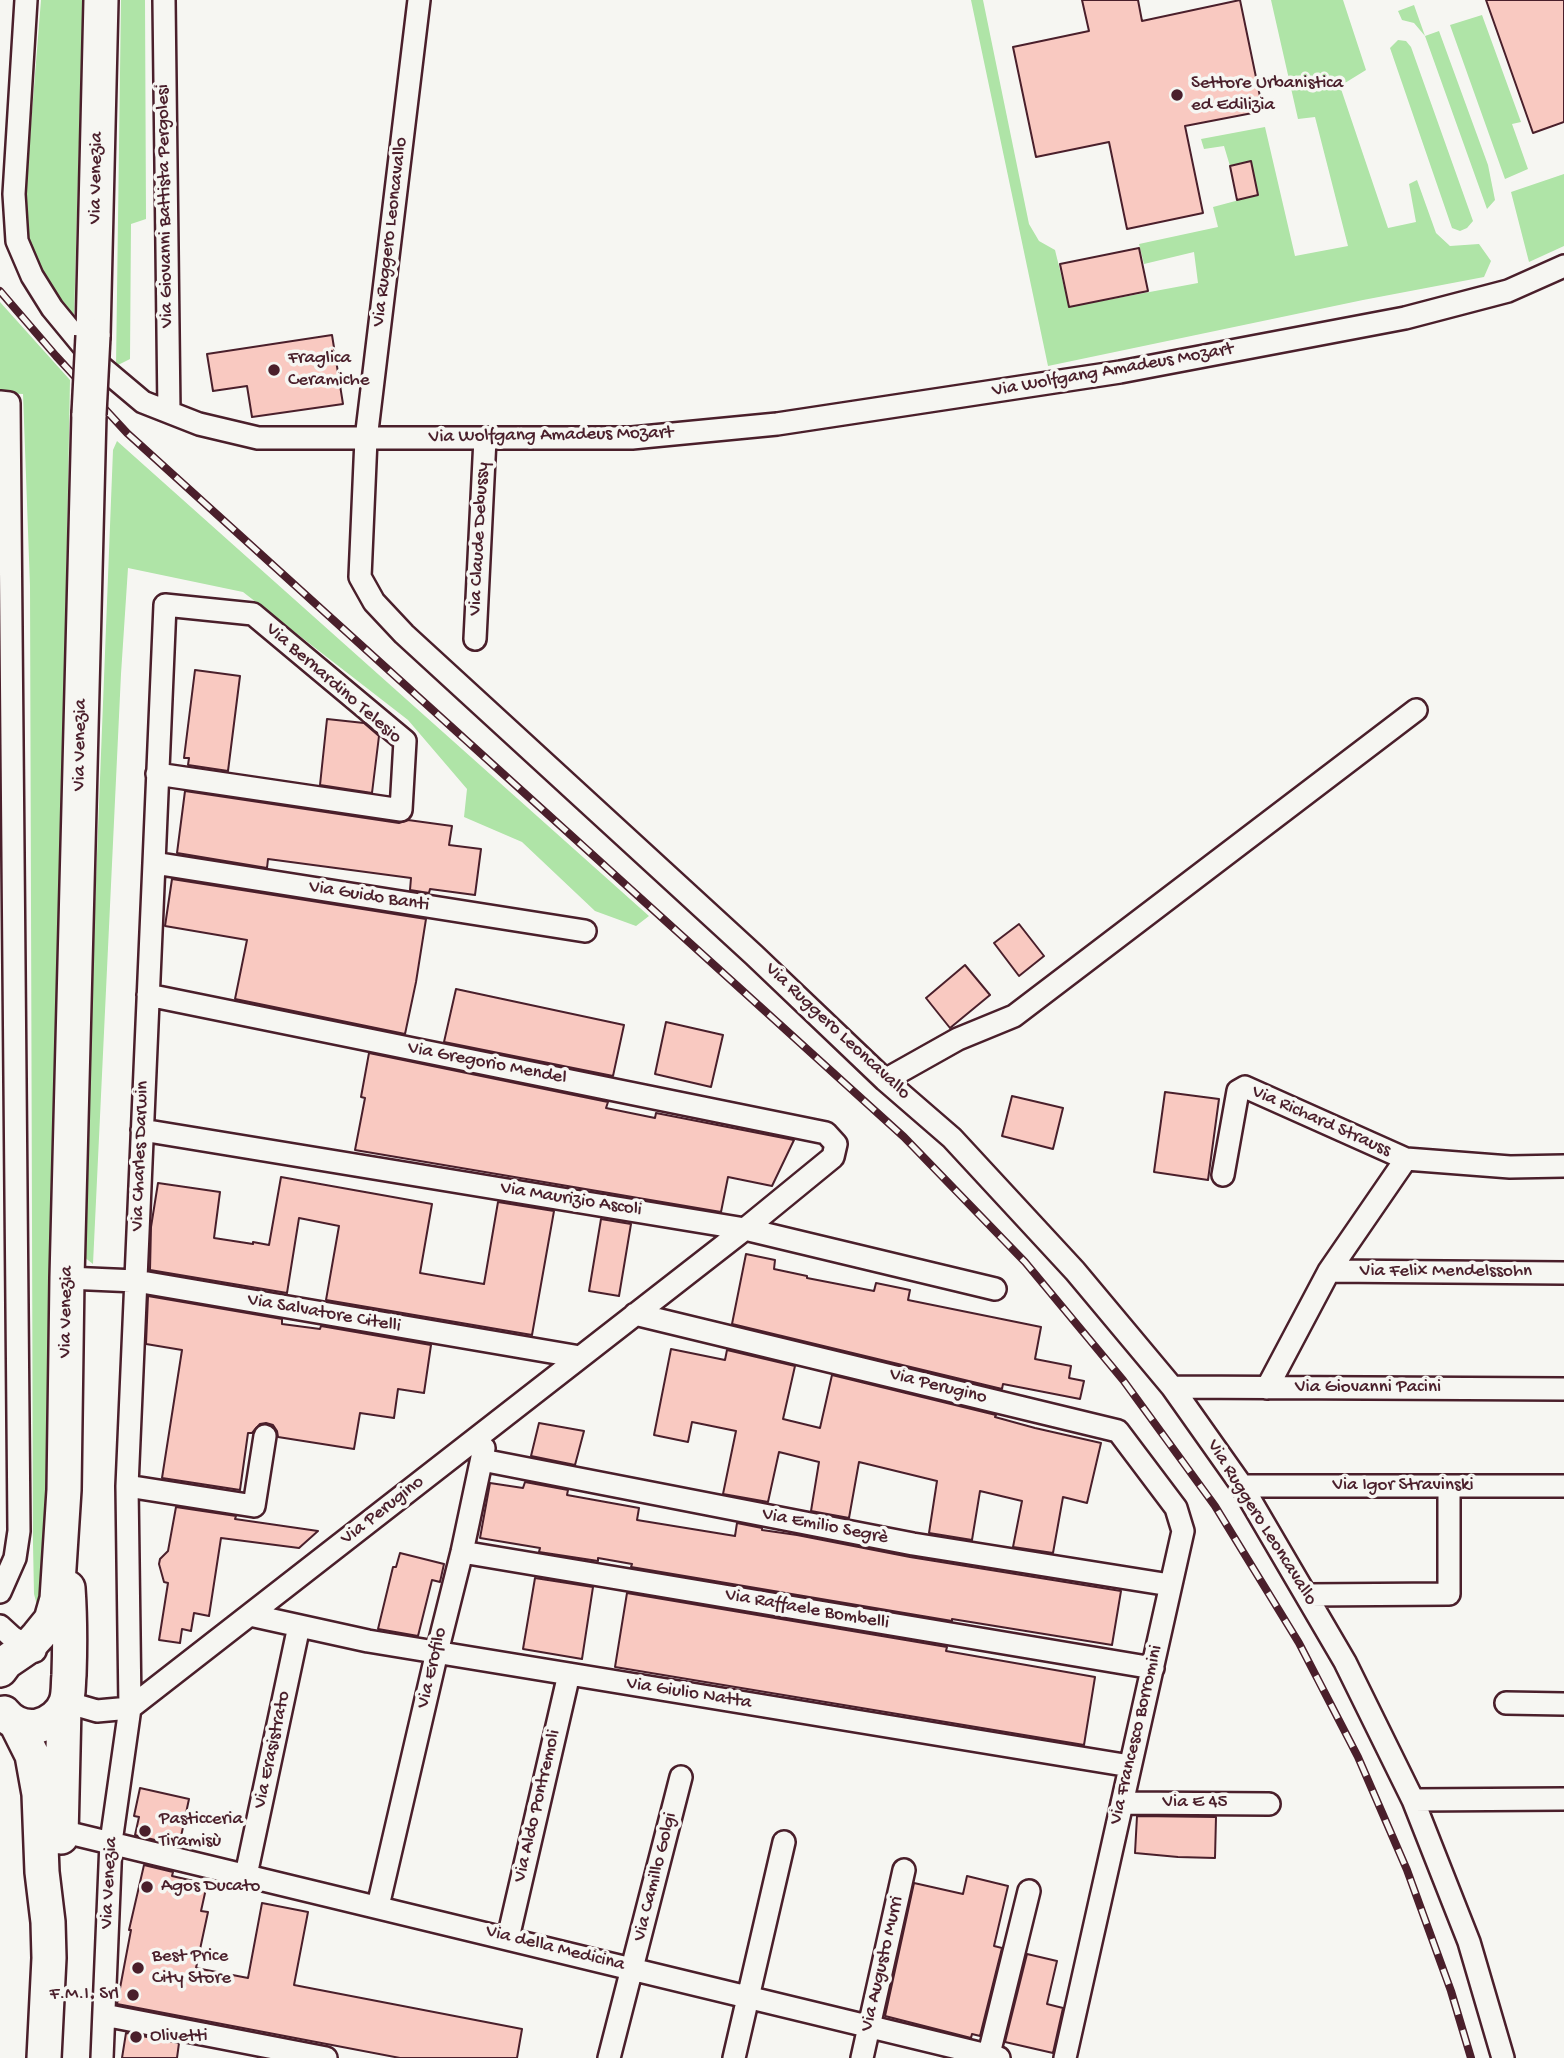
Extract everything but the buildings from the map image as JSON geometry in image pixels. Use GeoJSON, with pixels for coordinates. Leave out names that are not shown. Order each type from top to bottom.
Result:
{"type":"FeatureCollection","features":[{"type":"Feature","properties":{"kind":"main road","name":"Via Venezia"},"geometry":{"type":"LineString","coordinates":[[64,1490],[67,1278],[101,0]]}},
{"type":"Feature","properties":{"kind":"main road"},"geometry":{"type":"LineString","coordinates":[[21,1657],[51,1620],[57,1599],[64,1490]]}},
{"type":"Feature","properties":{"kind":"main road"},"geometry":{"type":"LineString","coordinates":[[8,1716],[27,1726],[38,1726],[57,1716],[66,1699],[71,1641],[64,1490]]}},
{"type":"Feature","properties":{"kind":"main road"},"geometry":{"type":"LineString","coordinates":[[21,1657],[51,1659],[60,1667],[66,1678],[60,1874],[48,1922]]}},
{"type":"Feature","properties":{"kind":"main road"},"geometry":{"type":"LineString","coordinates":[[8,1716],[32,1755],[37,1774],[41,1872],[48,1922],[49,1958],[44,2058]]}},
{"type":"Feature","properties":{"kind":"street","name":"Via Wolfgang Amadeus Mozart"},"geometry":{"type":"LineString","coordinates":[[26,0],[14,194],[17,241],[32,276],[51,308],[99,366],[143,402],[199,424],[258,439],[632,438],[764,425],[1120,372],[1405,318],[1508,291],[1564,266]]}},
{"type":"Feature","properties":{"kind":"street","name":"Via Giovanni Battista Pergolesi"},"geometry":{"type":"LineString","coordinates":[[164,0],[169,412]]}},
{"type":"Feature","properties":{"kind":"street","name":"Via Ruggero Leoncavallo"},"geometry":{"type":"LineString","coordinates":[[419,0],[366,439],[360,577],[374,602],[404,634],[952,1138],[1075,1271],[1172,1387],[1242,1486],[1345,1662],[1413,1800],[1469,1942],[1503,2058]]}},
{"type":"Feature","properties":{"kind":"street"},"geometry":{"type":"LineString","coordinates":[[0,1592],[15,1558],[19,1531],[8,1361],[5,403]]}},
{"type":"Feature","properties":{"kind":"street","name":"Via Claude Debussy"},"geometry":{"type":"LineString","coordinates":[[475,639],[485,439]]}},
{"type":"Feature","properties":{"kind":"street","name":"Via Bernardino Telesio"},"geometry":{"type":"LineString","coordinates":[[157,774],[401,810],[405,741],[253,614],[165,605]]}},
{"type":"Feature","properties":{"kind":"street","name":"Via Charles Darwin"},"geometry":{"type":"LineString","coordinates":[[130,1708],[127,1486],[165,605]]}},
{"type":"Feature","properties":{"kind":"street"},"geometry":{"type":"LineString","coordinates":[[886,1080],[958,1040],[1014,1016],[1416,710]]}},
{"type":"Feature","properties":{"kind":"street","name":"Via Guido Banti"},"geometry":{"type":"LineString","coordinates":[[154,863],[585,931]]}},
{"type":"Feature","properties":{"kind":"street","name":"Via Gregorio Mendel"},"geometry":{"type":"LineString","coordinates":[[148,995],[826,1133]]}},
{"type":"Feature","properties":{"kind":"street","name":"Via Richard Strauss"},"geometry":{"type":"LineString","coordinates":[[1223,1175],[1238,1091],[1245,1087],[1406,1159],[1510,1167],[1564,1166]]}},
{"type":"Feature","properties":{"kind":"street","name":"Via Maurizio Ascoli"},"geometry":{"type":"LineString","coordinates":[[142,1130],[745,1229],[996,1289]]}},
{"type":"Feature","properties":{"kind":"street","name":"Via Perugino"},"geometry":{"type":"LineString","coordinates":[[130,1708],[834,1157],[836,1143],[826,1133]]}},
{"type":"Feature","properties":{"kind":"street","name":"Via Richard Strauss"},"geometry":{"type":"LineString","coordinates":[[1267,1388],[1329,1271],[1406,1159]]}},
{"type":"Feature","properties":{"kind":"street","name":"Via Felix Mendelssohn"},"geometry":{"type":"LineString","coordinates":[[1329,1271],[1564,1273]]}},
{"type":"Feature","properties":{"kind":"street","name":"Via Salvatore Citelli"},"geometry":{"type":"LineString","coordinates":[[67,1278],[135,1281],[580,1357]]}},
{"type":"Feature","properties":{"kind":"street","name":"Via Perugino"},"geometry":{"type":"LineString","coordinates":[[635,1314],[1118,1431]]}},
{"type":"Feature","properties":{"kind":"street","name":"Via Giovanni Pacini"},"geometry":{"type":"LineString","coordinates":[[1172,1387],[1564,1389]]}},
{"type":"Feature","properties":{"kind":"street","name":"Via Erofilo"},"geometry":{"type":"LineString","coordinates":[[378,1906],[462,1552],[488,1429]]}},
{"type":"Feature","properties":{"kind":"street","name":"Via Francesco Borromini"},"geometry":{"type":"LineString","coordinates":[[1065,2058],[1183,1531],[1176,1508],[1118,1431]]}},
{"type":"Feature","properties":{"kind":"street"},"geometry":{"type":"LineString","coordinates":[[127,1486],[254,1507],[265,1436]]}},
{"type":"Feature","properties":{"kind":"street","name":"Via Emilio Segrè"},"geometry":{"type":"LineString","coordinates":[[482,1460],[913,1544],[1170,1585]]}},
{"type":"Feature","properties":{"kind":"street","name":"Via Igor Stravinski"},"geometry":{"type":"LineString","coordinates":[[1242,1486],[1564,1486]]}},
{"type":"Feature","properties":{"kind":"street"},"geometry":{"type":"LineString","coordinates":[[1306,1595],[1450,1594],[1449,1486]]}},
{"type":"Feature","properties":{"kind":"street","name":"Via Raffaele Bombelli"},"geometry":{"type":"LineString","coordinates":[[462,1552],[1153,1668]]}},
{"type":"Feature","properties":{"kind":"street","name":"Via Giulio Natta"},"geometry":{"type":"LineString","coordinates":[[250,1615],[368,1641],[1130,1766]]}},
{"type":"Feature","properties":{"kind":"street"},"geometry":{"type":"LineString","coordinates":[[0,1626],[12,1637],[21,1657]]}},
{"type":"Feature","properties":{"kind":"street","name":"Via Erasistrato"},"geometry":{"type":"LineString","coordinates":[[246,1875],[299,1626]]}},
{"type":"Feature","properties":{"kind":"street","name":"Via Aldo Pontremoli"},"geometry":{"type":"LineString","coordinates":[[508,1938],[569,1674]]}},
{"type":"Feature","properties":{"kind":"street"},"geometry":{"type":"LineString","coordinates":[[66,1699],[97,1711],[130,1708]]}},
{"type":"Feature","properties":{"kind":"street"},"geometry":{"type":"LineString","coordinates":[[1506,1703],[1564,1704]]}},
{"type":"Feature","properties":{"kind":"street","name":"Via Venezia"},"geometry":{"type":"LineString","coordinates":[[102,2058],[111,1842],[130,1708]]}},
{"type":"Feature","properties":{"kind":"street","name":"Via Camillo Golgi"},"geometry":{"type":"LineString","coordinates":[[609,2058],[681,1777]]}},
{"type":"Feature","properties":{"kind":"street"},"geometry":{"type":"LineString","coordinates":[[1413,1800],[1564,1799]]}},
{"type":"Feature","properties":{"kind":"street","name":"Via E 45"},"geometry":{"type":"LineString","coordinates":[[1122,1803],[1269,1804]]}},
{"type":"Feature","properties":{"kind":"street","name":"Via della Medicina"},"geometry":{"type":"LineString","coordinates":[[61,1830],[992,2057]]}},
{"type":"Feature","properties":{"kind":"street"},"geometry":{"type":"LineString","coordinates":[[734,2058],[784,1842]]}},
{"type":"Feature","properties":{"kind":"street","name":"Via Augusto Murri"},"geometry":{"type":"LineString","coordinates":[[862,2058],[904,1870]]}},
{"type":"Feature","properties":{"kind":"street"},"geometry":{"type":"LineString","coordinates":[[992,2057],[1029,1891]]}},
{"type":"Feature","properties":{"kind":"street"},"geometry":{"type":"LineString","coordinates":[[104,2015],[326,2058]]}},
{"type":"Feature","properties":{"kind":"green space"},"geometry":{"type":"Polygon","coordinates":[[[41,0],[83,0],[74,319],[51,291],[27,241],[24,212],[41,0]]]}},
{"type":"Feature","properties":{"kind":"green space"},"geometry":{"type":"Polygon","coordinates":[[[121,0],[145,0],[146,219],[131,224],[130,359],[116,366],[121,0]]]}},
{"type":"Feature","properties":{"kind":"green space"},"geometry":{"type":"Polygon","coordinates":[[[971,0],[983,0],[1029,224],[1039,241],[1055,250],[1069,307],[1198,283],[1194,252],[1144,264],[1139,244],[1218,227],[1213,207],[1258,195],[1251,161],[1230,166],[1224,146],[1204,149],[1201,139],[1265,127],[1295,256],[1348,246],[1315,117],[1298,119],[1271,0],[1343,0],[1366,70],[1340,86],[1388,228],[1416,222],[1409,184],[1417,180],[1436,233],[1450,246],[1479,244],[1491,261],[1484,277],[1048,366],[971,0]]]}},
{"type":"Feature","properties":{"kind":"green space"},"geometry":{"type":"Polygon","coordinates":[[[1414,5],[1425,36],[1414,23],[1402,20],[1398,11],[1414,5]]]}},
{"type":"Feature","properties":{"kind":"green space"},"geometry":{"type":"Polygon","coordinates":[[[1482,15],[1521,122],[1512,124],[1528,169],[1505,179],[1450,25],[1482,15]]]}},
{"type":"Feature","properties":{"kind":"green space"},"geometry":{"type":"Polygon","coordinates":[[[1439,31],[1488,165],[1495,200],[1487,209],[1425,36],[1439,31]]]}},
{"type":"Feature","properties":{"kind":"green space"},"geometry":{"type":"Polygon","coordinates":[[[1398,40],[1406,41],[1411,47],[1473,221],[1460,231],[1452,228],[1390,48],[1398,40]]]}},
{"type":"Feature","properties":{"kind":"green space"},"geometry":{"type":"Polygon","coordinates":[[[1564,174],[1564,246],[1529,262],[1511,192],[1564,174]]]}},
{"type":"Feature","properties":{"kind":"green space"},"geometry":{"type":"Polygon","coordinates":[[[0,302],[70,380],[47,1609],[41,1620],[34,1594],[33,1544],[30,586],[23,394],[0,393],[0,302]]]}},
{"type":"Feature","properties":{"kind":"green space"},"geometry":{"type":"Polygon","coordinates":[[[117,441],[649,916],[636,926],[595,911],[522,842],[464,817],[467,789],[408,720],[243,592],[128,568],[93,1264],[84,1257],[82,1235],[113,450],[117,441]]]}},
{"type":"Feature","properties":{"kind":"railway"},"geometry":{"type":"LineString","coordinates":[[0,291],[127,433],[904,1137],[1025,1262],[1123,1380],[1215,1506],[1299,1643],[1358,1757],[1407,1870],[1451,1991],[1471,2058]]}},
{"type":"Feature","properties":{"kind":"place","name":"Settore Urbanistica ed Edilizia"},"geometry":{"type":"Point","coordinates":[1177,95]}},
{"type":"Feature","properties":{"kind":"place","name":"Fraglica Ceramiche"},"geometry":{"type":"Point","coordinates":[274,370]}},
{"type":"Feature","properties":{"kind":"place","name":"Pasticceria Tiramisù"},"geometry":{"type":"Point","coordinates":[145,1831]}},
{"type":"Feature","properties":{"kind":"place","name":"Agos Ducato"},"geometry":{"type":"Point","coordinates":[147,1887]}},
{"type":"Feature","properties":{"kind":"place","name":"Best Price City Store"},"geometry":{"type":"Point","coordinates":[138,1968]}},
{"type":"Feature","properties":{"kind":"place","name":"F.M.I. Srl"},"geometry":{"type":"Point","coordinates":[133,1995]}},
{"type":"Feature","properties":{"kind":"place","name":"Olivetti"},"geometry":{"type":"Point","coordinates":[136,2037]}}]}
